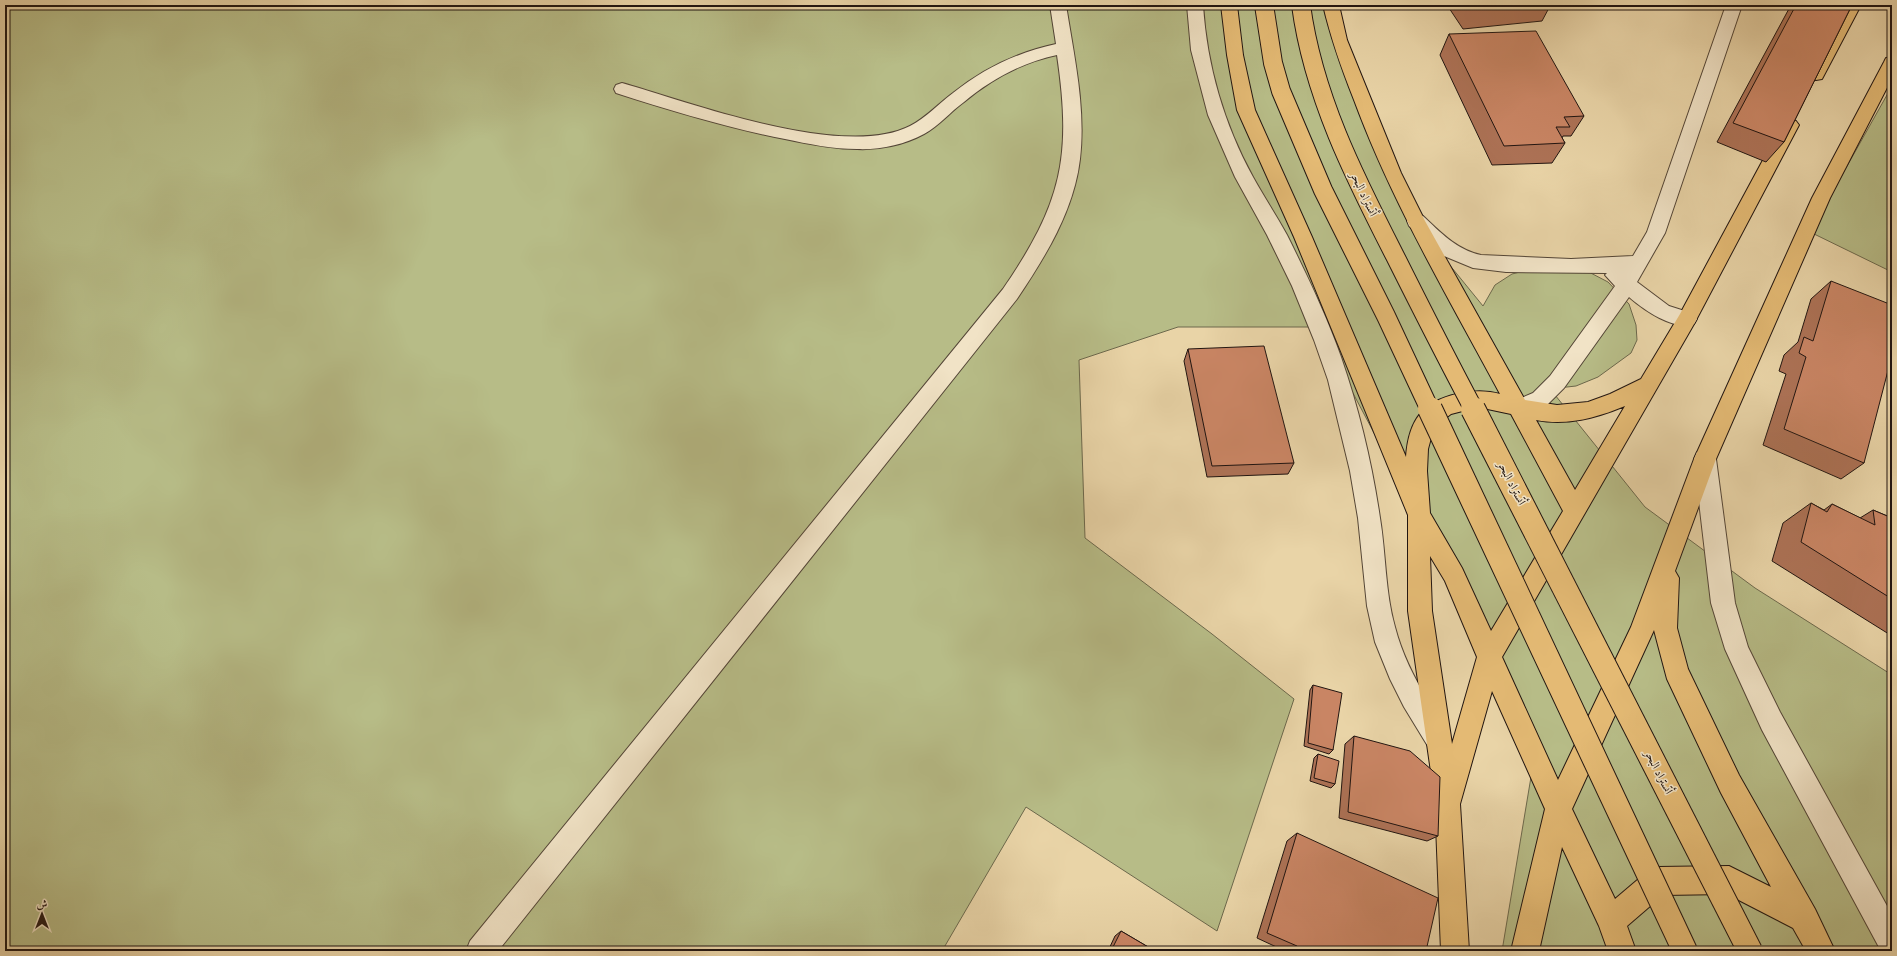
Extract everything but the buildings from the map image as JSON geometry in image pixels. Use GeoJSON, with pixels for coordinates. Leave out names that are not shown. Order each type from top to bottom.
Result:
{"type":"FeatureCollection","features":[{"type":"Feature","properties":{"kind":"highway"},"geometry":{"type":"LineString","coordinates":[[1229,5],[1235,55],[1246,110],[1303,237],[1419,515],[1454,575],[1558,809],[1611,921],[1622,951]]}},
{"type":"Feature","properties":{"kind":"highway"},"geometry":{"type":"LineString","coordinates":[[1264,5],[1273,63],[1281,91],[1323,190],[1386,316],[1685,951]]}},
{"type":"Feature","properties":{"kind":"highway","name":"أتستراد البحر"},"geometry":{"type":"LineString","coordinates":[[1301,5],[1306,44],[1326,109],[1374,216],[1750,951]]}},
{"type":"Feature","properties":{"kind":"highway"},"geometry":{"type":"LineString","coordinates":[[1331,5],[1339,40],[1392,173],[1416,221],[1574,510]]}},
{"type":"Feature","properties":{"kind":"highway"},"geometry":{"type":"LineString","coordinates":[[1809,89],[1853,5]]}},
{"type":"Feature","properties":{"kind":"highway"},"geometry":{"type":"LineString","coordinates":[[1525,951],[1558,809],[1642,629],[1705,458],[1821,198],[1892,62]]}},
{"type":"Feature","properties":{"kind":"highway"},"geometry":{"type":"LineString","coordinates":[[1447,804],[1490,654],[1687,319],[1798,110]]}},
{"type":"Feature","properties":{"kind":"highway"},"geometry":{"type":"LineString","coordinates":[[1455,951],[1447,804],[1420,611],[1419,515],[1415,460],[1423,426],[1436,413],[1451,404],[1474,398],[1495,401],[1539,412],[1568,414],[1593,410],[1615,402],[1650,384]]}},
{"type":"Feature","properties":{"kind":"highway"},"geometry":{"type":"LineString","coordinates":[[1668,558],[1665,628],[1676,671],[1730,784],[1805,919],[1821,951]]}},
{"type":"Feature","properties":{"kind":"highway"},"geometry":{"type":"LineString","coordinates":[[1611,921],[1658,881],[1729,880],[1805,919]]}},
{"type":"Feature","properties":{"kind":"street"},"geometry":{"type":"LineString","coordinates":[[480,951],[1010,294],[1044,242],[1057,216],[1066,190],[1071,164],[1073,114],[1058,5]]}},
{"type":"Feature","properties":{"kind":"street"},"geometry":{"type":"LineString","coordinates":[[1195,5],[1198,46],[1203,73],[1212,103],[1244,177],[1290,261],[1331,357],[1347,410],[1365,488],[1382,625],[1394,663],[1413,701],[1438,739]]}},
{"type":"Feature","properties":{"kind":"street"},"geometry":{"type":"LineString","coordinates":[[1519,408],[1540,398],[1557,382],[1617,300],[1656,233],[1734,5]]}},
{"type":"Feature","properties":{"kind":"street"},"geometry":{"type":"LineString","coordinates":[[622,89],[741,124],[829,141],[866,143],[885,141],[909,134],[932,119],[961,94],[994,73],[1032,56],[1064,48]]}},
{"type":"Feature","properties":{"kind":"street"},"geometry":{"type":"LineString","coordinates":[[1416,221],[1445,247],[1465,258],[1478,262],[1500,264],[1600,266],[1638,263]]}},
{"type":"Feature","properties":{"kind":"street"},"geometry":{"type":"LineString","coordinates":[[1600,266],[1614,274],[1642,298],[1662,311],[1687,319]]}},
{"type":"Feature","properties":{"kind":"street"},"geometry":{"type":"LineString","coordinates":[[1705,458],[1723,603],[1737,649],[1771,721],[1892,943]]}},
{"type":"Feature","properties":{"kind":"green space"},"geometry":{"type":"Polygon","coordinates":[[[5,5],[1325,5],[1409,215],[1483,306],[1495,285],[1512,274],[1536,268],[1585,270],[1608,282],[1629,304],[1636,325],[1637,340],[1631,353],[1598,377],[1576,386],[1558,388],[1547,385],[1645,507],[1755,588],[1892,675],[1892,951],[1502,951],[1537,741],[1318,327],[1178,327],[1079,360],[1085,538],[1212,634],[1294,699],[1217,931],[1026,807],[942,951],[5,951],[5,5]]]}},
{"type":"Feature","properties":{"kind":"green space"},"geometry":{"type":"Polygon","coordinates":[[[1892,86],[1892,272],[1810,232],[1892,86]]]}}]}
